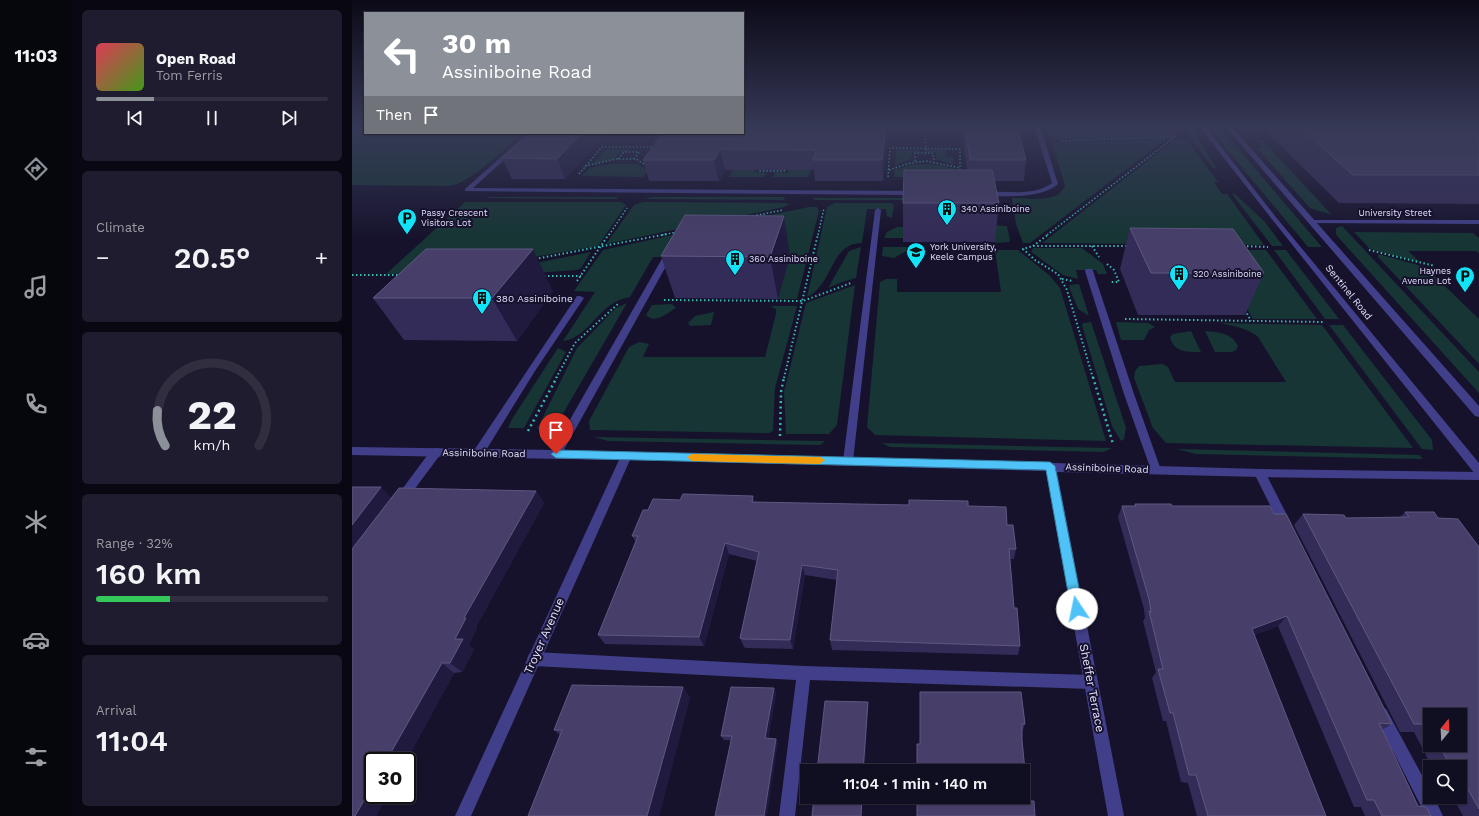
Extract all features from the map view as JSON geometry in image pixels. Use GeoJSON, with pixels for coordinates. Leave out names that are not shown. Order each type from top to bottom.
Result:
{"type":"FeatureCollection","features":[{"type":"Feature","properties":{"kind":"street"},"geometry":{"type":"LineString","coordinates":[[496,164],[467,190],[924,193]]}},
{"type":"Feature","properties":{"kind":"street"},"geometry":{"type":"LineString","coordinates":[[976,193],[1040,192],[1050,189],[1055,184],[1049,164]]}},
{"type":"Feature","properties":{"kind":"street","name":"Sentinel Road"},"geometry":{"type":"LineString","coordinates":[[1232,164],[1479,471]]}},
{"type":"Feature","properties":{"kind":"street","name":"Sentinel Road"},"geometry":{"type":"LineString","coordinates":[[1261,164],[1479,413]]}},
{"type":"Feature","properties":{"kind":"street"},"geometry":{"type":"LineString","coordinates":[[848,461],[878,210]]}},
{"type":"Feature","properties":{"kind":"street","name":"University Street"},"geometry":{"type":"LineString","coordinates":[[1311,221],[1479,222]]}},
{"type":"Feature","properties":{"kind":"street"},"geometry":{"type":"LineString","coordinates":[[556,454],[666,259]]}},
{"type":"Feature","properties":{"kind":"street"},"geometry":{"type":"LineString","coordinates":[[1089,271],[1156,470]]}},
{"type":"Feature","properties":{"kind":"street"},"geometry":{"type":"LineString","coordinates":[[479,452],[532,369],[580,298]]}},
{"type":"Feature","properties":{"kind":"street","name":"Assiniboine Road"},"geometry":{"type":"LineString","coordinates":[[352,451],[479,452],[1050,466],[1260,473],[1479,476]]}},
{"type":"Feature","properties":{"kind":"street"},"geometry":{"type":"LineString","coordinates":[[393,510],[436,452]]}},
{"type":"Feature","properties":{"kind":"street","name":"Troyer Avenue"},"geometry":{"type":"LineString","coordinates":[[463,816],[626,456]]}},
{"type":"Feature","properties":{"kind":"street","name":"Sheffer Terrace"},"geometry":{"type":"LineString","coordinates":[[1050,466],[1116,816]]}},
{"type":"Feature","properties":{"kind":"street"},"geometry":{"type":"LineString","coordinates":[[1260,473],[1291,535]]}},
{"type":"Feature","properties":{"kind":"street"},"geometry":{"type":"LineString","coordinates":[[534,659],[804,673],[1091,682]]}},
{"type":"Feature","properties":{"kind":"street"},"geometry":{"type":"LineString","coordinates":[[787,816],[804,673]]}},
{"type":"Feature","properties":{"kind":"street"},"geometry":{"type":"LineString","coordinates":[[1377,705],[1435,816]]}},
{"type":"Feature","properties":{"kind":"path"},"geometry":{"type":"LineString","coordinates":[[577,175],[585,166],[594,164]]}},
{"type":"Feature","properties":{"kind":"path"},"geometry":{"type":"LineString","coordinates":[[643,164],[652,166]]}},
{"type":"Feature","properties":{"kind":"path"},"geometry":{"type":"LineString","coordinates":[[888,178],[889,164]]}},
{"type":"Feature","properties":{"kind":"path"},"geometry":{"type":"LineString","coordinates":[[889,170],[906,164]]}},
{"type":"Feature","properties":{"kind":"path"},"geometry":{"type":"LineString","coordinates":[[943,164],[960,168]]}},
{"type":"Feature","properties":{"kind":"path"},"geometry":{"type":"LineString","coordinates":[[960,164],[960,173]]}},
{"type":"Feature","properties":{"kind":"path"},"geometry":{"type":"LineString","coordinates":[[1033,246],[1141,164]]}},
{"type":"Feature","properties":{"kind":"path"},"geometry":{"type":"LineString","coordinates":[[760,168],[759,171],[784,171],[785,168],[793,168]]}},
{"type":"Feature","properties":{"kind":"path"},"geometry":{"type":"LineString","coordinates":[[580,298],[568,294],[628,207]]}},
{"type":"Feature","properties":{"kind":"path"},"geometry":{"type":"LineString","coordinates":[[1369,250],[1422,264],[1436,266]]}},
{"type":"Feature","properties":{"kind":"path"},"geometry":{"type":"LineString","coordinates":[[352,274],[386,275]]}},
{"type":"Feature","properties":{"kind":"path"},"geometry":{"type":"LineString","coordinates":[[544,276],[581,276]]}},
{"type":"Feature","properties":{"kind":"path"},"geometry":{"type":"LineString","coordinates":[[528,431],[575,343],[617,303],[643,300],[803,301],[850,283],[869,281]]}},
{"type":"Feature","properties":{"kind":"path"},"geometry":{"type":"LineString","coordinates":[[1244,308],[1251,321]]}},
{"type":"Feature","properties":{"kind":"path"},"geometry":{"type":"LineString","coordinates":[[1105,319],[1323,322]]}},
{"type":"Feature","properties":{"kind":"green space"},"geometry":{"type":"Polygon","coordinates":[[[352,164],[487,164],[468,178],[450,186],[352,185],[352,164]]]}},
{"type":"Feature","properties":{"kind":"green space"},"geometry":{"type":"Polygon","coordinates":[[[610,164],[637,164],[645,169],[649,169],[643,177],[582,176],[590,168],[610,164]]]}},
{"type":"Feature","properties":{"kind":"green space"},"geometry":{"type":"Polygon","coordinates":[[[912,164],[939,165],[955,169],[955,178],[894,177],[895,169],[912,164]]]}},
{"type":"Feature","properties":{"kind":"green space"},"geometry":{"type":"Polygon","coordinates":[[[1059,164],[1133,164],[1030,243],[1023,243],[1016,224],[1012,198],[1043,199],[1057,195],[1062,191],[1065,185],[1059,164]]]}},
{"type":"Feature","properties":{"kind":"green space"},"geometry":{"type":"Polygon","coordinates":[[[1144,164],[1205,164],[1218,182],[1214,182],[1222,194],[1227,194],[1264,245],[1042,243],[1144,164]]]}},
{"type":"Feature","properties":{"kind":"green space"},"geometry":{"type":"Polygon","coordinates":[[[1210,164],[1214,164],[1216,168],[1213,168],[1210,164]]]}},
{"type":"Feature","properties":{"kind":"green space"},"geometry":{"type":"Polygon","coordinates":[[[1239,164],[1251,164],[1322,247],[1308,247],[1239,164]]]}},
{"type":"Feature","properties":{"kind":"green space"},"geometry":{"type":"Polygon","coordinates":[[[1271,164],[1284,164],[1332,215],[1310,208],[1271,164]]]}},
{"type":"Feature","properties":{"kind":"green space"},"geometry":{"type":"Polygon","coordinates":[[[733,169],[755,170],[753,172],[766,173],[764,177],[729,177],[733,169]]]}},
{"type":"Feature","properties":{"kind":"green space"},"geometry":{"type":"Polygon","coordinates":[[[789,170],[811,170],[808,177],[773,177],[775,172],[788,173],[789,170]]]}},
{"type":"Feature","properties":{"kind":"green space"},"geometry":{"type":"Polygon","coordinates":[[[1232,194],[1235,194],[1265,222],[1283,246],[1272,246],[1232,194]]]}},
{"type":"Feature","properties":{"kind":"green space"},"geometry":{"type":"Polygon","coordinates":[[[485,197],[618,197],[616,199],[485,197]]]}},
{"type":"Feature","properties":{"kind":"green space"},"geometry":{"type":"Polygon","coordinates":[[[651,197],[785,197],[784,200],[645,199],[651,197]]]}},
{"type":"Feature","properties":{"kind":"green space"},"geometry":{"type":"Polygon","coordinates":[[[812,198],[943,198],[943,200],[815,200],[812,198]]]}},
{"type":"Feature","properties":{"kind":"green space"},"geometry":{"type":"Polygon","coordinates":[[[465,202],[621,202],[626,205],[598,246],[441,273],[386,274],[465,202]]]}},
{"type":"Feature","properties":{"kind":"green space"},"geometry":{"type":"Polygon","coordinates":[[[643,202],[790,204],[784,207],[606,244],[634,205],[643,202]]]}},
{"type":"Feature","properties":{"kind":"green space"},"geometry":{"type":"Polygon","coordinates":[[[835,203],[891,203],[894,205],[892,218],[887,216],[886,209],[867,209],[862,243],[852,245],[844,250],[816,291],[807,297],[827,207],[835,203]]]}},
{"type":"Feature","properties":{"kind":"green space"},"geometry":{"type":"Polygon","coordinates":[[[809,207],[817,207],[819,211],[797,299],[778,299],[780,292],[776,291],[790,255],[771,255],[708,228],[809,207]]]}},
{"type":"Feature","properties":{"kind":"green space"},"geometry":{"type":"Polygon","coordinates":[[[991,225],[1007,226],[1010,240],[1009,242],[995,243],[991,225]]]}},
{"type":"Feature","properties":{"kind":"green space"},"geometry":{"type":"Polygon","coordinates":[[[1342,226],[1479,372],[1479,393],[1338,237],[1336,234],[1336,228],[1342,226]]]}},
{"type":"Feature","properties":{"kind":"green space"},"geometry":{"type":"Polygon","coordinates":[[[897,227],[907,227],[907,236],[903,236],[903,238],[884,238],[887,232],[897,227]]]}},
{"type":"Feature","properties":{"kind":"green space"},"geometry":{"type":"Polygon","coordinates":[[[691,231],[676,257],[653,257],[630,297],[619,300],[610,305],[581,333],[573,338],[563,341],[595,292],[574,291],[603,250],[691,231]]]}},
{"type":"Feature","properties":{"kind":"green space"},"geometry":{"type":"Polygon","coordinates":[[[1354,232],[1473,233],[1479,238],[1479,253],[1476,251],[1408,251],[1420,262],[1370,249],[1354,232]]]}},
{"type":"Feature","properties":{"kind":"green space"},"geometry":{"type":"Polygon","coordinates":[[[861,247],[856,278],[828,288],[849,251],[861,247]]]}},
{"type":"Feature","properties":{"kind":"green space"},"geometry":{"type":"Polygon","coordinates":[[[883,247],[910,247],[910,249],[894,258],[882,256],[883,247]]]}},
{"type":"Feature","properties":{"kind":"green space"},"geometry":{"type":"Polygon","coordinates":[[[1033,248],[1082,248],[1103,264],[1107,274],[1098,274],[1096,270],[1076,270],[1078,279],[1063,275],[1031,252],[1033,248]]]}},
{"type":"Feature","properties":{"kind":"green space"},"geometry":{"type":"Polygon","coordinates":[[[995,250],[1018,250],[1049,275],[1060,288],[1106,441],[875,435],[867,427],[880,282],[886,279],[897,279],[897,292],[1001,292],[995,250]]]}},
{"type":"Feature","properties":{"kind":"green space"},"geometry":{"type":"Polygon","coordinates":[[[1241,250],[1266,250],[1317,319],[1253,319],[1225,271],[1241,250]]]}},
{"type":"Feature","properties":{"kind":"green space"},"geometry":{"type":"Polygon","coordinates":[[[1274,250],[1286,250],[1339,319],[1325,319],[1274,250]]]}},
{"type":"Feature","properties":{"kind":"green space"},"geometry":{"type":"Polygon","coordinates":[[[591,252],[581,268],[577,270],[519,274],[495,271],[591,252]]]}},
{"type":"Feature","properties":{"kind":"green space"},"geometry":{"type":"Polygon","coordinates":[[[1378,254],[1425,267],[1479,319],[1479,364],[1378,257],[1378,254]]]}},
{"type":"Feature","properties":{"kind":"green space"},"geometry":{"type":"Polygon","coordinates":[[[1079,284],[1089,316],[1078,309],[1069,287],[1070,285],[1079,284]]]}},
{"type":"Feature","properties":{"kind":"green space"},"geometry":{"type":"Polygon","coordinates":[[[855,285],[837,425],[829,434],[786,434],[784,392],[806,303],[855,285]]]}},
{"type":"Feature","properties":{"kind":"green space"},"geometry":{"type":"Polygon","coordinates":[[[627,303],[557,424],[552,429],[537,429],[577,348],[616,308],[627,303]]]}},
{"type":"Feature","properties":{"kind":"green space"},"geometry":{"type":"Polygon","coordinates":[[[672,304],[676,308],[661,317],[653,319],[646,315],[652,305],[672,304]]]}},
{"type":"Feature","properties":{"kind":"green space"},"geometry":{"type":"Polygon","coordinates":[[[770,306],[797,306],[775,388],[773,431],[769,433],[590,430],[589,421],[629,347],[639,342],[649,344],[643,357],[765,357],[776,314],[776,309],[770,306]]]}},
{"type":"Feature","properties":{"kind":"green space"},"geometry":{"type":"Polygon","coordinates":[[[714,312],[711,325],[690,326],[688,323],[695,316],[714,312]]]}},
{"type":"Feature","properties":{"kind":"green space"},"geometry":{"type":"Polygon","coordinates":[[[1091,322],[1126,428],[1124,439],[1121,441],[1112,426],[1082,325],[1083,323],[1091,322]]]}},
{"type":"Feature","properties":{"kind":"green space"},"geometry":{"type":"Polygon","coordinates":[[[1116,322],[1148,323],[1155,327],[1149,330],[1144,340],[1121,340],[1116,322]]]}},
{"type":"Feature","properties":{"kind":"green space"},"geometry":{"type":"Polygon","coordinates":[[[1220,323],[1322,325],[1413,448],[1166,443],[1153,428],[1134,378],[1135,371],[1139,366],[1162,364],[1168,367],[1175,382],[1286,382],[1258,337],[1245,329],[1220,323]]]}},
{"type":"Feature","properties":{"kind":"green space"},"geometry":{"type":"Polygon","coordinates":[[[1329,325],[1343,325],[1432,440],[1433,450],[1422,449],[1329,325]]]}},
{"type":"Feature","properties":{"kind":"green space"},"geometry":{"type":"Polygon","coordinates":[[[1191,331],[1201,352],[1191,352],[1178,349],[1172,342],[1170,337],[1173,334],[1191,331]]]}},
{"type":"Feature","properties":{"kind":"green space"},"geometry":{"type":"Polygon","coordinates":[[[1205,331],[1224,334],[1232,338],[1238,346],[1236,350],[1232,352],[1215,352],[1205,331]]]}},
{"type":"Feature","properties":{"kind":"green space"},"geometry":{"type":"Polygon","coordinates":[[[558,348],[566,352],[524,428],[508,428],[512,419],[558,348]]]}},
{"type":"Feature","properties":{"kind":"green space"},"geometry":{"type":"Polygon","coordinates":[[[594,437],[825,441],[820,445],[608,441],[594,437]]]}},
{"type":"Feature","properties":{"kind":"green space"},"geometry":{"type":"Polygon","coordinates":[[[882,443],[1112,448],[1104,452],[890,447],[882,443]]]}},
{"type":"Feature","properties":{"kind":"green space"},"geometry":{"type":"Polygon","coordinates":[[[1177,449],[1419,455],[1423,459],[1196,454],[1177,449]]]}},
{"type":"Feature","properties":{"kind":"building"},"geometry":{"type":"Polygon","coordinates":[[[1341,164],[1479,164],[1479,175],[1353,175],[1341,164]]]}},
{"type":"Feature","properties":{"kind":"building"},"geometry":{"type":"Polygon","coordinates":[[[904,170],[992,170],[999,203],[903,203],[904,170]]]}},
{"type":"Feature","properties":{"kind":"building"},"geometry":{"type":"Polygon","coordinates":[[[685,215],[784,216],[770,257],[661,256],[685,215]]]}},
{"type":"Feature","properties":{"kind":"building"},"geometry":{"type":"Polygon","coordinates":[[[1130,228],[1233,229],[1264,273],[1151,273],[1130,228]]]}},
{"type":"Feature","properties":{"kind":"building"},"geometry":{"type":"Polygon","coordinates":[[[426,249],[533,249],[492,298],[373,298],[426,249]]]}},
{"type":"Feature","properties":{"kind":"building"},"geometry":{"type":"Polygon","coordinates":[[[352,487],[381,487],[352,525],[352,487]]]}},
{"type":"Feature","properties":{"kind":"building"},"geometry":{"type":"Polygon","coordinates":[[[399,488],[536,491],[464,618],[466,618],[455,639],[463,639],[450,663],[442,663],[391,752],[364,752],[364,800],[355,816],[352,816],[352,549],[399,488]]]}},
{"type":"Feature","properties":{"kind":"building"},"geometry":{"type":"Polygon","coordinates":[[[683,494],[753,496],[752,502],[909,505],[909,500],[968,501],[968,506],[1006,507],[1007,525],[1013,525],[1016,549],[1009,549],[1014,608],[1017,608],[1020,646],[830,640],[838,570],[802,565],[790,640],[742,639],[740,638],[759,552],[725,543],[699,637],[598,635],[638,536],[632,536],[643,510],[648,510],[653,499],[680,500],[683,494]]]}},
{"type":"Feature","properties":{"kind":"building"},"geometry":{"type":"Polygon","coordinates":[[[1135,504],[1171,504],[1172,506],[1270,506],[1274,514],[1286,514],[1392,724],[1379,723],[1418,806],[1426,807],[1431,816],[1382,816],[1374,800],[1367,800],[1287,616],[1252,629],[1326,816],[1208,816],[1196,775],[1189,775],[1173,713],[1170,713],[1158,669],[1163,669],[1149,611],[1151,612],[1149,599],[1122,506],[1136,506],[1135,504]]]}},
{"type":"Feature","properties":{"kind":"building"},"geometry":{"type":"Polygon","coordinates":[[[1405,512],[1434,512],[1438,518],[1458,519],[1479,547],[1479,809],[1467,787],[1467,760],[1447,760],[1443,752],[1467,752],[1467,708],[1423,708],[1423,724],[1414,724],[1303,514],[1344,515],[1346,518],[1409,517],[1405,512]]]}},
{"type":"Feature","properties":{"kind":"building"},"geometry":{"type":"Polygon","coordinates":[[[572,685],[683,687],[647,816],[528,816],[562,730],[554,730],[572,685]]]}},
{"type":"Feature","properties":{"kind":"building"},"geometry":{"type":"Polygon","coordinates":[[[731,687],[774,688],[765,738],[776,739],[764,816],[715,816],[732,736],[721,736],[731,687]]]}},
{"type":"Feature","properties":{"kind":"building"},"geometry":{"type":"Polygon","coordinates":[[[920,692],[1021,692],[1025,724],[1022,724],[1024,764],[917,764],[917,744],[920,744],[920,692]]]}},
{"type":"Feature","properties":{"kind":"building"},"geometry":{"type":"Polygon","coordinates":[[[825,701],[868,702],[864,764],[818,764],[825,701]]]}},
{"type":"Feature","properties":{"kind":"building"},"geometry":{"type":"Polygon","coordinates":[[[1030,801],[1034,801],[1035,816],[917,816],[917,804],[1030,804],[1030,801]]]}},
{"type":"Feature","properties":{"kind":"building"},"geometry":{"type":"Polygon","coordinates":[[[813,804],[862,804],[861,816],[812,816],[813,804]]]}},
{"type":"Feature","properties":{"kind":"slow traffic"},"geometry":{"type":"LineString","coordinates":[[692,457],[820,460]]}},
{"type":"Feature","properties":{"kind":"place","name":"340 Assiniboine"},"geometry":{"type":"Point","coordinates":[947,226]}},
{"type":"Feature","properties":{"kind":"place","name":"Passy Crescent Visitors Lot"},"geometry":{"type":"Point","coordinates":[407,235]}},
{"type":"Feature","properties":{"kind":"place","name":"York University, Keele Campus"},"geometry":{"type":"Point","coordinates":[916,269]}},
{"type":"Feature","properties":{"kind":"place","name":"360 Assiniboine"},"geometry":{"type":"Point","coordinates":[735,276]}},
{"type":"Feature","properties":{"kind":"place","name":"320 Assiniboine"},"geometry":{"type":"Point","coordinates":[1179,291]}},
{"type":"Feature","properties":{"kind":"place","name":"Haynes Avenue Lot"},"geometry":{"type":"Point","coordinates":[1465,293]}},
{"type":"Feature","properties":{"kind":"place","name":"380 Assiniboine"},"geometry":{"type":"Point","coordinates":[482,315]}},
{"type":"Feature","properties":{"kind":"route"},"geometry":{"type":"LineString","coordinates":[[556,454],[1050,466],[1077,609]]}}]}
